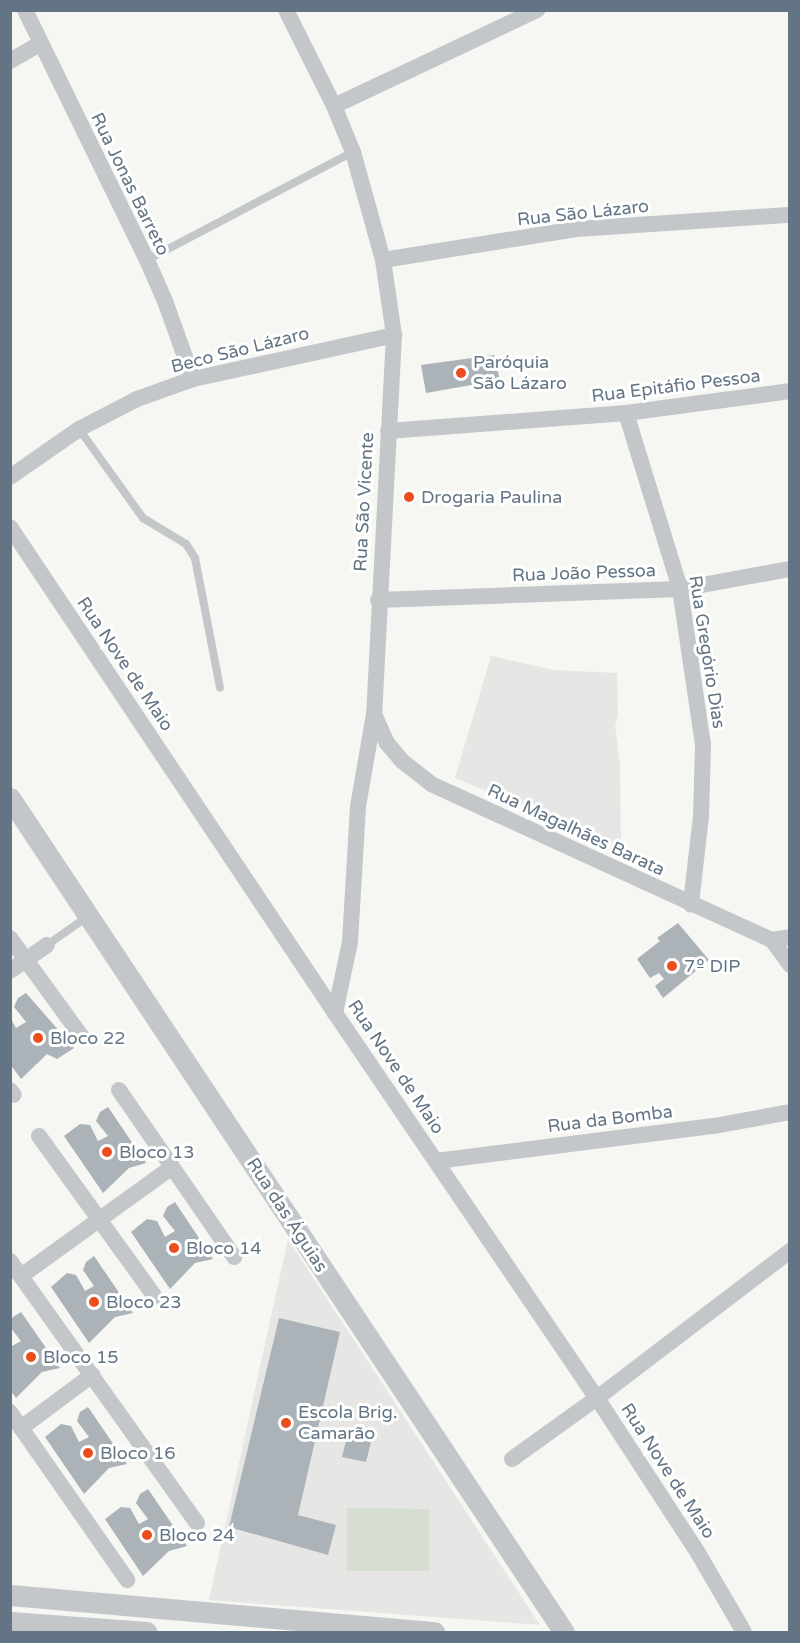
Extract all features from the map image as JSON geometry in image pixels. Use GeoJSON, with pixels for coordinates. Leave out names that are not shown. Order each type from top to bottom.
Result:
{"type":"FeatureCollection","features":[{"type":"Feature","properties":{"kind":"street","name":"Rua Jonas Barreto"},"geometry":{"type":"LineString","coordinates":[[25,10],[39,44],[147,260],[169,311],[192,379]]}},
{"type":"Feature","properties":{"kind":"street","name":"Rua São Vicente"},"geometry":{"type":"LineString","coordinates":[[286,10],[334,106],[353,152],[383,260],[394,335],[378,600],[374,714],[358,807],[350,942],[335,1013]]}},
{"type":"Feature","properties":{"kind":"street"},"geometry":{"type":"LineString","coordinates":[[334,106],[537,10]]}},
{"type":"Feature","properties":{"kind":"street"},"geometry":{"type":"LineString","coordinates":[[10,61],[39,44]]}},
{"type":"Feature","properties":{"kind":"street","name":"Rua São Lázaro"},"geometry":{"type":"LineString","coordinates":[[383,260],[578,229],[789,215]]}},
{"type":"Feature","properties":{"kind":"street","name":"Beco São Lázaro"},"geometry":{"type":"LineString","coordinates":[[10,477],[78,429],[136,399],[192,379],[394,335]]}},
{"type":"Feature","properties":{"kind":"street","name":"Rua Epitáfio Pessoa"},"geometry":{"type":"LineString","coordinates":[[388,431],[626,413],[789,391]]}},
{"type":"Feature","properties":{"kind":"street","name":"Rua Gregório Dias"},"geometry":{"type":"LineString","coordinates":[[626,413],[680,590],[703,745],[701,816],[691,904]]}},
{"type":"Feature","properties":{"kind":"street","name":"Rua Nove de Maio"},"geometry":{"type":"LineString","coordinates":[[10,527],[335,1013],[597,1398],[698,1553],[744,1632]]}},
{"type":"Feature","properties":{"kind":"street","name":"Rua João Pessoa"},"geometry":{"type":"LineString","coordinates":[[378,600],[680,590],[789,569]]}},
{"type":"Feature","properties":{"kind":"street","name":"Rua Magalhães Barata"},"geometry":{"type":"LineString","coordinates":[[374,714],[387,743],[402,761],[431,784],[772,940]]}},
{"type":"Feature","properties":{"kind":"street","name":"Rua das Águias"},"geometry":{"type":"LineString","coordinates":[[10,798],[564,1632]]}},
{"type":"Feature","properties":{"kind":"street"},"geometry":{"type":"LineString","coordinates":[[789,937],[772,940],[789,964]]}},
{"type":"Feature","properties":{"kind":"street"},"geometry":{"type":"LineString","coordinates":[[10,938],[82,1037]]}},
{"type":"Feature","properties":{"kind":"street"},"geometry":{"type":"LineString","coordinates":[[10,971],[47,945]]}},
{"type":"Feature","properties":{"kind":"street"},"geometry":{"type":"LineString","coordinates":[[119,1090],[234,1257]]}},
{"type":"Feature","properties":{"kind":"street","name":"Rua da Bomba"},"geometry":{"type":"LineString","coordinates":[[436,1161],[714,1126],[789,1113]]}},
{"type":"Feature","properties":{"kind":"street"},"geometry":{"type":"LineString","coordinates":[[39,1136],[155,1297]]}},
{"type":"Feature","properties":{"kind":"street"},"geometry":{"type":"LineString","coordinates":[[21,1276],[172,1167]]}},
{"type":"Feature","properties":{"kind":"street"},"geometry":{"type":"LineString","coordinates":[[512,1459],[597,1398],[789,1251]]}},
{"type":"Feature","properties":{"kind":"street"},"geometry":{"type":"LineString","coordinates":[[10,1261],[197,1523]]}},
{"type":"Feature","properties":{"kind":"street"},"geometry":{"type":"LineString","coordinates":[[21,1428],[92,1376]]}},
{"type":"Feature","properties":{"kind":"street"},"geometry":{"type":"LineString","coordinates":[[10,1413],[127,1580]]}},
{"type":"Feature","properties":{"kind":"street"},"geometry":{"type":"LineString","coordinates":[[10,1595],[381,1630],[434,1632]]}},
{"type":"Feature","properties":{"kind":"street"},"geometry":{"type":"LineString","coordinates":[[10,1622],[147,1632]]}},
{"type":"Feature","properties":{"kind":"lane"},"geometry":{"type":"LineString","coordinates":[[147,260],[353,152]]}},
{"type":"Feature","properties":{"kind":"lane"},"geometry":{"type":"LineString","coordinates":[[78,429],[143,518],[186,544],[195,558],[220,688]]}},
{"type":"Feature","properties":{"kind":"lane"},"geometry":{"type":"LineString","coordinates":[[47,945],[89,915]]}},
{"type":"Feature","properties":{"kind":"shaded area"},"geometry":{"type":"Polygon","coordinates":[[[491,656],[554,670],[617,673],[618,715],[615,726],[620,763],[621,847],[455,778],[491,656]]]}},
{"type":"Feature","properties":{"kind":"shaded area"},"geometry":{"type":"Polygon","coordinates":[[[288,1239],[540,1625],[209,1600],[288,1239]]]}},
{"type":"Feature","properties":{"kind":"shaded area"},"geometry":{"type":"Polygon","coordinates":[[[347,1508],[429,1509],[429,1571],[347,1571],[347,1508]]]}},
{"type":"Feature","properties":{"kind":"building","name":"Paróquia São Lázaro"},"geometry":{"type":"Polygon","coordinates":[[[494,355],[500,380],[426,393],[421,365],[494,355]]]}},
{"type":"Feature","properties":{"kind":"building","name":"7º DIP"},"geometry":{"type":"Polygon","coordinates":[[[678,923],[709,960],[663,998],[655,986],[664,979],[659,973],[650,978],[637,959],[660,941],[657,938],[678,923]]]}},
{"type":"Feature","properties":{"kind":"building","name":"Bloco 22"},"geometry":{"type":"Polygon","coordinates":[[[26,993],[74,1048],[57,1059],[47,1054],[21,1079],[10,1064],[10,1017],[16,1028],[26,1022],[14,1007],[18,998],[26,993]]]}},
{"type":"Feature","properties":{"kind":"building","name":"Bloco 13"},"geometry":{"type":"Polygon","coordinates":[[[108,1107],[146,1163],[129,1168],[103,1193],[64,1136],[80,1124],[90,1125],[98,1141],[108,1136],[96,1121],[100,1112],[108,1107]]]}},
{"type":"Feature","properties":{"kind":"building","name":"Bloco 14"},"geometry":{"type":"Polygon","coordinates":[[[175,1202],[213,1259],[195,1263],[170,1289],[131,1232],[147,1219],[157,1221],[165,1237],[175,1231],[163,1216],[167,1207],[175,1202]]]}},
{"type":"Feature","properties":{"kind":"building","name":"Bloco 23"},"geometry":{"type":"Polygon","coordinates":[[[94,1256],[133,1313],[115,1317],[89,1343],[51,1287],[67,1273],[76,1275],[85,1291],[94,1286],[83,1270],[86,1262],[94,1256]]]}},
{"type":"Feature","properties":{"kind":"building","name":"Bloco 15"},"geometry":{"type":"Polygon","coordinates":[[[21,1312],[60,1368],[42,1372],[16,1398],[10,1390],[10,1347],[21,1341],[10,1327],[10,1322],[21,1312]]]}},
{"type":"Feature","properties":{"kind":"building","name":"Escola Brig. Camarão"},"geometry":{"type":"Polygon","coordinates":[[[279,1318],[340,1332],[298,1515],[336,1525],[328,1555],[229,1527],[279,1318]]]}},
{"type":"Feature","properties":{"kind":"building","name":"Bloco 16"},"geometry":{"type":"Polygon","coordinates":[[[88,1407],[127,1464],[109,1468],[84,1494],[45,1437],[61,1424],[71,1426],[79,1442],[89,1437],[77,1421],[80,1412],[88,1407]]]}},
{"type":"Feature","properties":{"kind":"building"},"geometry":{"type":"Polygon","coordinates":[[[348,1432],[372,1438],[366,1462],[342,1457],[348,1432]]]}},
{"type":"Feature","properties":{"kind":"building","name":"Bloco 24"},"geometry":{"type":"Polygon","coordinates":[[[148,1489],[187,1546],[169,1551],[143,1576],[105,1519],[121,1507],[130,1508],[139,1524],[148,1519],[136,1503],[140,1494],[148,1489]]]}},
{"type":"Feature","properties":{"kind":"place","name":"Paróquia São Lázaro"},"geometry":{"type":"Point","coordinates":[461,373]}},
{"type":"Feature","properties":{"kind":"place","name":"Drogaria Paulina"},"geometry":{"type":"Point","coordinates":[409,497]}},
{"type":"Feature","properties":{"kind":"place","name":"7º DIP"},"geometry":{"type":"Point","coordinates":[672,966]}},
{"type":"Feature","properties":{"kind":"place","name":"Bloco 22"},"geometry":{"type":"Point","coordinates":[38,1038]}},
{"type":"Feature","properties":{"kind":"place","name":"Bloco 13"},"geometry":{"type":"Point","coordinates":[107,1152]}},
{"type":"Feature","properties":{"kind":"place","name":"Bloco 14"},"geometry":{"type":"Point","coordinates":[174,1248]}},
{"type":"Feature","properties":{"kind":"place","name":"Bloco 23"},"geometry":{"type":"Point","coordinates":[94,1302]}},
{"type":"Feature","properties":{"kind":"place","name":"Bloco 15"},"geometry":{"type":"Point","coordinates":[31,1357]}},
{"type":"Feature","properties":{"kind":"place","name":"Escola Brig. Camarão"},"geometry":{"type":"Point","coordinates":[286,1423]}},
{"type":"Feature","properties":{"kind":"place","name":"Bloco 16"},"geometry":{"type":"Point","coordinates":[88,1453]}},
{"type":"Feature","properties":{"kind":"place","name":"Bloco 24"},"geometry":{"type":"Point","coordinates":[147,1535]}}]}
